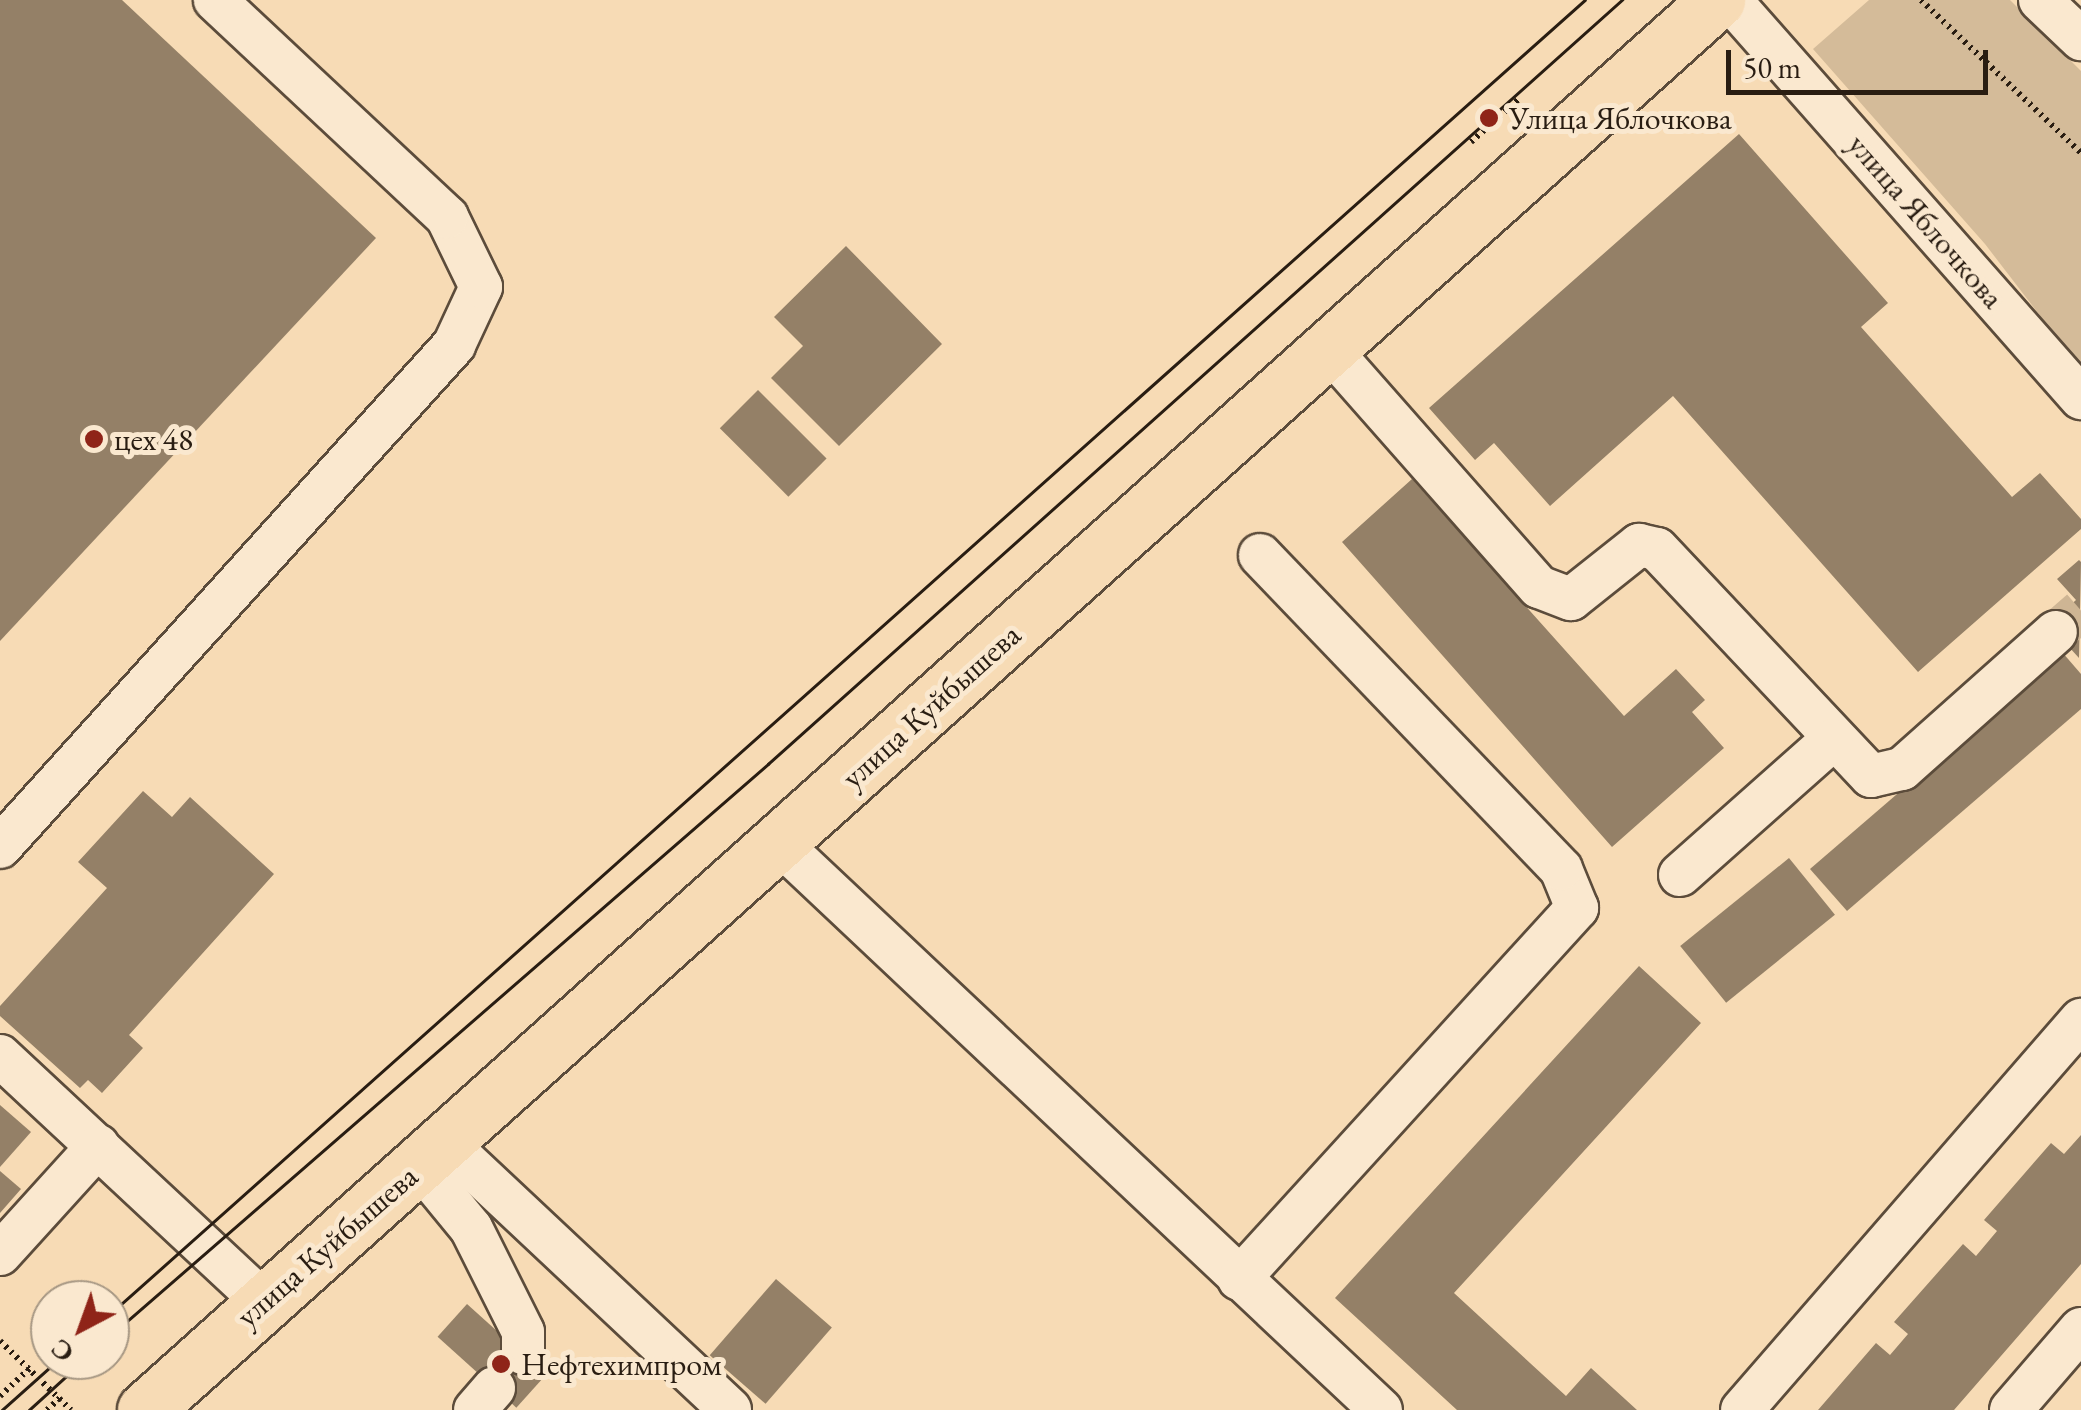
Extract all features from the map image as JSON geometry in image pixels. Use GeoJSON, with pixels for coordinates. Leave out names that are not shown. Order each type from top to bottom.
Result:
{"type":"FeatureCollection","features":[{"type":"Feature","properties":{"kind":"main road","name":"улица Куйбышева"},"geometry":{"type":"LineString","coordinates":[[148,1409],[263,1301],[432,1154],[1716,0]]}},
{"type":"Feature","properties":{"kind":"street"},"geometry":{"type":"LineString","coordinates":[[0,847],[454,344],[481,287],[447,217],[215,0]]}},
{"type":"Feature","properties":{"kind":"street","name":"улица Яблочкова"},"geometry":{"type":"LineString","coordinates":[[1730,0],[2081,398]]}},
{"type":"Feature","properties":{"kind":"street"},"geometry":{"type":"LineString","coordinates":[[2040,0],[2081,39]]}},
{"type":"Feature","properties":{"kind":"street"},"geometry":{"type":"LineString","coordinates":[[1329,349],[1539,586],[1571,599],[1626,553],[1657,548],[1832,740],[1872,776],[1888,777],[2056,632]]}},
{"type":"Feature","properties":{"kind":"street"},"geometry":{"type":"LineString","coordinates":[[1238,1279],[1577,908],[1561,869],[1260,555]]}},
{"type":"Feature","properties":{"kind":"street"},"geometry":{"type":"LineString","coordinates":[[1680,875],[1832,740]]}},
{"type":"Feature","properties":{"kind":"street"},"geometry":{"type":"LineString","coordinates":[[778,843],[1381,1410]]}},
{"type":"Feature","properties":{"kind":"street"},"geometry":{"type":"LineString","coordinates":[[1742,1410],[2081,1020]]}},
{"type":"Feature","properties":{"kind":"street"},"geometry":{"type":"LineString","coordinates":[[0,1056],[263,1301]]}},
{"type":"Feature","properties":{"kind":"street"},"geometry":{"type":"LineString","coordinates":[[0,1254],[98,1146]]}},
{"type":"Feature","properties":{"kind":"street"},"geometry":{"type":"LineString","coordinates":[[432,1154],[523,1332],[524,1353]]}},
{"type":"Feature","properties":{"kind":"street"},"geometry":{"type":"LineString","coordinates":[[432,1154],[730,1410]]}},
{"type":"Feature","properties":{"kind":"street"},"geometry":{"type":"LineString","coordinates":[[2010,1410],[2081,1329]]}},
{"type":"Feature","properties":{"kind":"path"},"geometry":{"type":"LineString","coordinates":[[1921,0],[2081,153]]}},
{"type":"Feature","properties":{"kind":"path"},"geometry":{"type":"LineString","coordinates":[[1471,142],[1521,98]]}},
{"type":"Feature","properties":{"kind":"path"},"geometry":{"type":"LineString","coordinates":[[0,1341],[30,1368],[0,1396]]}},
{"type":"Feature","properties":{"kind":"path"},"geometry":{"type":"LineString","coordinates":[[42,1380],[71,1410]]}},
{"type":"Feature","properties":{"kind":"path"},"geometry":{"type":"LineString","coordinates":[[46,1410],[60,1398]]}},
{"type":"Feature","properties":{"kind":"shaded area"},"geometry":{"type":"Polygon","coordinates":[[[1869,0],[2010,0],[2081,71],[2081,369],[1985,244],[1813,49],[1869,0]]]}},
{"type":"Feature","properties":{"kind":"building","name":"цех 48"},"geometry":{"type":"Polygon","coordinates":[[[0,0],[122,0],[376,238],[0,641],[0,0]]]}},
{"type":"Feature","properties":{"kind":"building"},"geometry":{"type":"Polygon","coordinates":[[[1739,134],[1888,303],[1861,327],[2012,497],[2040,473],[2081,519],[2081,529],[1918,672],[1673,396],[1550,506],[1494,443],[1475,460],[1429,408],[1739,134]]]}},
{"type":"Feature","properties":{"kind":"building"},"geometry":{"type":"Polygon","coordinates":[[[846,246],[942,344],[839,446],[771,378],[803,346],[774,317],[846,246]]]}},
{"type":"Feature","properties":{"kind":"building"},"geometry":{"type":"Polygon","coordinates":[[[758,390],[827,459],[788,497],[720,428],[758,390]]]}},
{"type":"Feature","properties":{"kind":"building"},"geometry":{"type":"Polygon","coordinates":[[[1412,479],[1624,716],[1676,669],[1705,700],[1692,712],[1724,748],[1612,847],[1342,542],[1412,479]]]}},
{"type":"Feature","properties":{"kind":"building"},"geometry":{"type":"Polygon","coordinates":[[[2079,560],[2079,658],[2049,625],[2076,600],[2057,579],[2079,560]]]}},
{"type":"Feature","properties":{"kind":"building"},"geometry":{"type":"Polygon","coordinates":[[[2062,652],[2081,674],[2081,709],[1847,911],[1810,869],[2062,652]]]}},
{"type":"Feature","properties":{"kind":"building"},"geometry":{"type":"Polygon","coordinates":[[[143,791],[172,817],[190,797],[274,874],[129,1035],[143,1048],[102,1093],[88,1080],[80,1088],[0,1016],[0,1006],[107,888],[78,862],[143,791]]]}},
{"type":"Feature","properties":{"kind":"building"},"geometry":{"type":"Polygon","coordinates":[[[1789,858],[1835,915],[1726,1003],[1680,946],[1789,858]]]}},
{"type":"Feature","properties":{"kind":"building"},"geometry":{"type":"Polygon","coordinates":[[[1639,966],[1701,1023],[1454,1293],[1566,1396],[1591,1368],[1637,1410],[1457,1410],[1335,1298],[1639,966]]]}},
{"type":"Feature","properties":{"kind":"building"},"geometry":{"type":"Polygon","coordinates":[[[0,1105],[31,1132],[0,1167],[0,1105]]]}},
{"type":"Feature","properties":{"kind":"building"},"geometry":{"type":"Polygon","coordinates":[[[2081,1135],[2081,1264],[1954,1410],[1818,1410],[1876,1343],[1890,1355],[1908,1334],[1894,1322],[1963,1244],[1976,1256],[1997,1231],[1984,1220],[2051,1143],[2064,1154],[2081,1135]]]}},
{"type":"Feature","properties":{"kind":"building"},"geometry":{"type":"Polygon","coordinates":[[[0,1171],[21,1189],[0,1213],[0,1171]]]}},
{"type":"Feature","properties":{"kind":"building"},"geometry":{"type":"Polygon","coordinates":[[[776,1279],[832,1328],[766,1404],[710,1355],[776,1279]]]}},
{"type":"Feature","properties":{"kind":"building","name":"Нефтехимпром"},"geometry":{"type":"Polygon","coordinates":[[[467,1304],[546,1375],[516,1408],[438,1337],[467,1304]]]}},
{"type":"Feature","properties":{"kind":"tunnel"},"geometry":{"type":"LineString","coordinates":[[2056,632],[2081,610]]}},
{"type":"Feature","properties":{"kind":"tram line"},"geometry":{"type":"LineString","coordinates":[[130,1296],[1585,0]]}},
{"type":"Feature","properties":{"kind":"tram line"},"geometry":{"type":"LineString","coordinates":[[130,1319],[768,764],[1622,0]]}},
{"type":"Feature","properties":{"kind":"tram line"},"geometry":{"type":"LineString","coordinates":[[2,1410],[36,1380]]}},
{"type":"Feature","properties":{"kind":"tram line"},"geometry":{"type":"LineString","coordinates":[[29,1410],[62,1380]]}},
{"type":"Feature","properties":{"kind":"place","name":"Улица Яблочкова"},"geometry":{"type":"Point","coordinates":[1489,118]}},
{"type":"Feature","properties":{"kind":"place","name":"цех 48"},"geometry":{"type":"Point","coordinates":[94,439]}},
{"type":"Feature","properties":{"kind":"place","name":"Нефтехимпром"},"geometry":{"type":"Point","coordinates":[501,1364]}}]}
